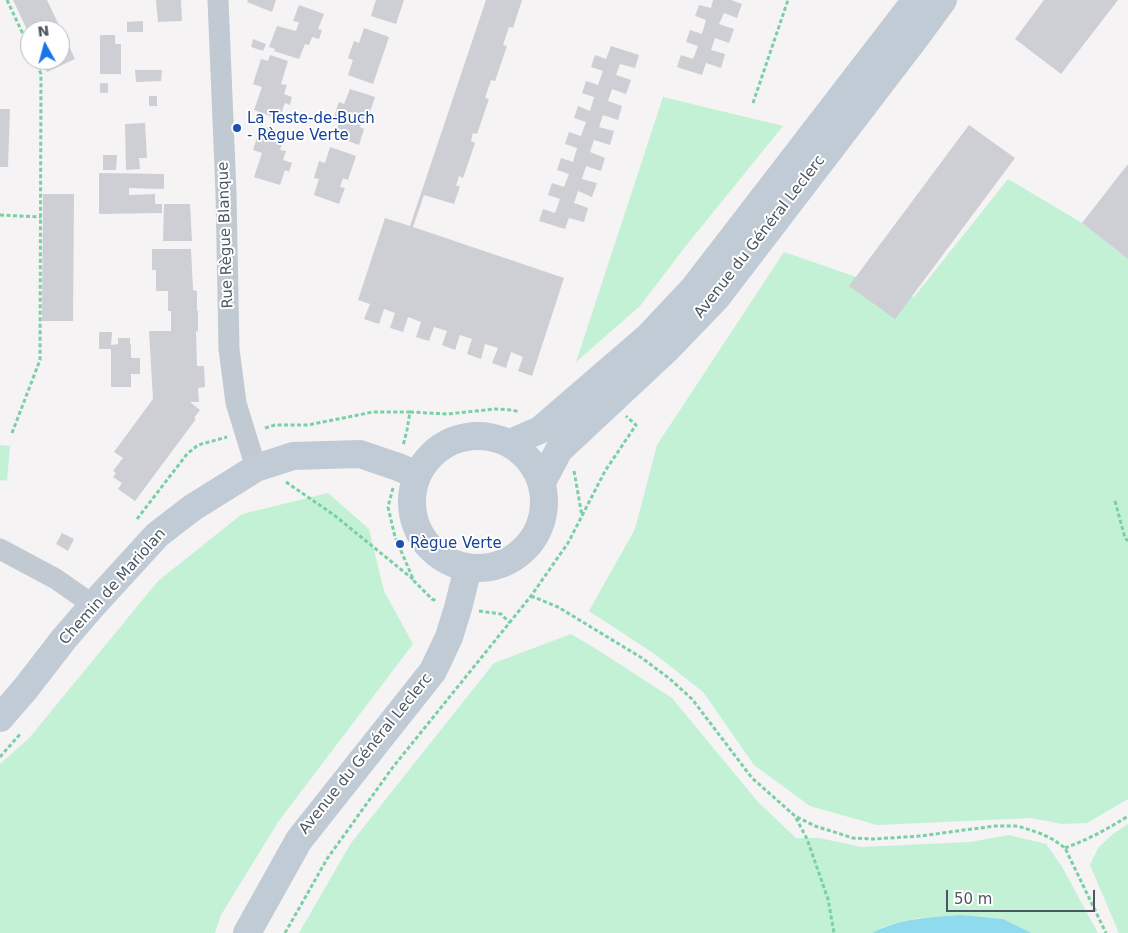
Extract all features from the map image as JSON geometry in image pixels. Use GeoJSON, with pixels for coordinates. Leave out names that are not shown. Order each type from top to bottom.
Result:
{"type":"FeatureCollection","features":[{"type":"Feature","properties":{"kind":"main road","name":"Avenue du Général Leclerc"},"geometry":{"type":"LineString","coordinates":[[510,443],[540,430],[649,336],[694,288],[916,0]]}},
{"type":"Feature","properties":{"kind":"main road","name":"Avenue du Général Leclerc"},"geometry":{"type":"LineString","coordinates":[[542,482],[559,450],[667,349],[717,297],[943,0]]}},
{"type":"Feature","properties":{"kind":"main road"},"geometry":{"type":"LineString","coordinates":[[474,435],[493,437],[510,443],[524,453],[535,466],[542,482],[545,504],[541,526],[529,546],[512,560],[490,568],[468,568],[448,562],[432,550],[419,534],[412,515],[407,471],[426,460],[440,447],[456,439],[474,435]]}},
{"type":"Feature","properties":{"kind":"main road","name":"Chemin de Mariolan"},"geometry":{"type":"LineString","coordinates":[[0,718],[93,605],[157,535],[192,508],[268,473],[293,456],[360,454],[407,471]]}},
{"type":"Feature","properties":{"kind":"main road","name":"Avenue du Général Leclerc"},"geometry":{"type":"LineString","coordinates":[[247,933],[298,840],[433,671],[450,638],[468,568]]}},
{"type":"Feature","properties":{"kind":"street","name":"Rue Règue Blanque"},"geometry":{"type":"LineString","coordinates":[[218,0],[226,193],[229,349],[236,403],[245,433],[268,473]]}},
{"type":"Feature","properties":{"kind":"street"},"geometry":{"type":"LineString","coordinates":[[0,549],[56,579],[93,605]]}},
{"type":"Feature","properties":{"kind":"path"},"geometry":{"type":"LineString","coordinates":[[7,0],[20,28]]}},
{"type":"Feature","properties":{"kind":"path"},"geometry":{"type":"LineString","coordinates":[[754,103],[788,0]]}},
{"type":"Feature","properties":{"kind":"path"},"geometry":{"type":"LineString","coordinates":[[12,433],[40,360],[42,74],[40,70]]}},
{"type":"Feature","properties":{"kind":"path"},"geometry":{"type":"LineString","coordinates":[[0,215],[41,217]]}},
{"type":"Feature","properties":{"kind":"path"},"geometry":{"type":"LineString","coordinates":[[284,933],[326,859],[388,774],[531,596],[568,543],[605,471],[636,425],[611,402]]}},
{"type":"Feature","properties":{"kind":"path"},"geometry":{"type":"LineString","coordinates":[[245,433],[275,425],[308,425],[373,412],[447,414],[476,412],[495,408],[522,412]]}},
{"type":"Feature","properties":{"kind":"path"},"geometry":{"type":"LineString","coordinates":[[410,412],[407,430],[407,471],[388,507],[394,536],[414,581]]}},
{"type":"Feature","properties":{"kind":"path"},"geometry":{"type":"LineString","coordinates":[[268,473],[334,514],[414,581],[432,599],[458,608],[501,614],[510,623]]}},
{"type":"Feature","properties":{"kind":"path"},"geometry":{"type":"LineString","coordinates":[[1115,501],[1125,538],[1128,541]]}},
{"type":"Feature","properties":{"kind":"path"},"geometry":{"type":"LineString","coordinates":[[531,596],[567,612],[642,658],[670,679],[692,699],[752,778],[796,816],[815,826],[854,838],[873,839],[921,836],[996,826],[1018,826],[1042,834],[1065,848],[1106,933]]}},
{"type":"Feature","properties":{"kind":"path"},"geometry":{"type":"LineString","coordinates":[[0,757],[26,727]]}},
{"type":"Feature","properties":{"kind":"path"},"geometry":{"type":"LineString","coordinates":[[796,816],[807,839],[828,899],[834,933]]}},
{"type":"Feature","properties":{"kind":"path"},"geometry":{"type":"LineString","coordinates":[[1065,848],[1082,842],[1117,824],[1128,816]]}},
{"type":"Feature","properties":{"kind":"green space"},"geometry":{"type":"Polygon","coordinates":[[[663,97],[783,126],[640,306],[576,362],[663,97]]]}},
{"type":"Feature","properties":{"kind":"green space"},"geometry":{"type":"Polygon","coordinates":[[[1008,179],[1082,223],[1128,259],[1128,799],[1087,823],[1062,824],[1031,818],[877,825],[810,806],[754,765],[703,692],[656,655],[589,611],[635,529],[657,445],[784,252],[914,297],[1008,179]]]}},
{"type":"Feature","properties":{"kind":"green space"},"geometry":{"type":"Polygon","coordinates":[[[0,445],[10,446],[7,481],[0,480],[0,445]]]}},
{"type":"Feature","properties":{"kind":"green space"},"geometry":{"type":"Polygon","coordinates":[[[328,493],[369,529],[384,591],[413,644],[278,822],[221,915],[215,933],[0,933],[0,764],[30,737],[158,581],[242,514],[328,493]]]}},
{"type":"Feature","properties":{"kind":"green space"},"geometry":{"type":"Polygon","coordinates":[[[571,634],[672,698],[758,802],[796,838],[819,838],[862,847],[970,842],[1009,835],[1046,844],[1061,865],[1098,933],[1032,933],[1003,919],[963,915],[918,918],[883,927],[872,933],[299,933],[351,843],[494,663],[571,634]]]}},
{"type":"Feature","properties":{"kind":"green space"},"geometry":{"type":"Polygon","coordinates":[[[1128,824],[1128,933],[1119,933],[1090,865],[1098,848],[1114,833],[1128,824]]]}},
{"type":"Feature","properties":{"kind":"water"},"geometry":{"type":"Polygon","coordinates":[[[963,915],[1003,919],[1032,933],[872,933],[905,921],[963,915]]]}},
{"type":"Feature","properties":{"kind":"building"},"geometry":{"type":"Polygon","coordinates":[[[13,0],[47,0],[56,20],[22,20],[13,0]]]}},
{"type":"Feature","properties":{"kind":"building"},"geometry":{"type":"Polygon","coordinates":[[[156,0],[181,0],[182,21],[158,22],[156,0]]]}},
{"type":"Feature","properties":{"kind":"building"},"geometry":{"type":"Polygon","coordinates":[[[248,0],[276,0],[272,12],[247,2],[248,0]]]}},
{"type":"Feature","properties":{"kind":"building"},"geometry":{"type":"Polygon","coordinates":[[[376,0],[404,0],[396,24],[371,16],[376,0]]]}},
{"type":"Feature","properties":{"kind":"building"},"geometry":{"type":"Polygon","coordinates":[[[486,0],[522,0],[513,28],[509,27],[503,45],[507,46],[495,81],[491,80],[485,98],[489,99],[477,134],[473,133],[471,141],[475,143],[463,178],[459,176],[456,186],[460,186],[454,204],[424,195],[413,227],[564,278],[532,376],[518,371],[523,357],[511,352],[506,368],[492,363],[498,348],[485,344],[481,359],[467,354],[472,339],[460,335],[455,350],[442,345],[447,331],[434,327],[429,341],[416,337],[421,322],[408,317],[403,332],[390,328],[395,313],[384,309],[379,324],[364,319],[370,304],[358,300],[385,218],[410,226],[486,0]]]}},
{"type":"Feature","properties":{"kind":"building"},"geometry":{"type":"Polygon","coordinates":[[[713,0],[731,0],[742,4],[737,18],[724,13],[719,24],[734,29],[729,43],[715,38],[711,50],[725,54],[721,68],[706,63],[702,75],[677,67],[681,55],[693,59],[698,46],[686,42],[690,30],[702,34],[706,20],[695,16],[699,5],[711,8],[713,0]]]}},
{"type":"Feature","properties":{"kind":"building"},"geometry":{"type":"Polygon","coordinates":[[[1044,0],[1118,0],[1061,74],[1015,39],[1044,0]]]}},
{"type":"Feature","properties":{"kind":"building"},"geometry":{"type":"Polygon","coordinates":[[[299,5],[324,14],[318,29],[322,30],[319,39],[312,37],[309,45],[305,44],[299,59],[274,51],[275,49],[269,47],[277,26],[296,31],[299,22],[293,21],[299,5]]]}},
{"type":"Feature","properties":{"kind":"building"},"geometry":{"type":"Polygon","coordinates":[[[143,21],[143,32],[127,32],[127,22],[143,21]]]}},
{"type":"Feature","properties":{"kind":"building"},"geometry":{"type":"Polygon","coordinates":[[[364,28],[389,37],[373,84],[348,75],[353,60],[348,58],[354,41],[359,43],[364,28]]]}},
{"type":"Feature","properties":{"kind":"building"},"geometry":{"type":"Polygon","coordinates":[[[100,35],[115,35],[115,44],[121,44],[121,74],[100,74],[100,35]]]}},
{"type":"Feature","properties":{"kind":"building"},"geometry":{"type":"Polygon","coordinates":[[[253,39],[266,44],[263,51],[251,47],[253,39]]]}},
{"type":"Feature","properties":{"kind":"building"},"geometry":{"type":"Polygon","coordinates":[[[611,46],[639,55],[635,68],[620,64],[616,75],[631,80],[626,94],[612,89],[608,101],[622,106],[618,120],[603,115],[599,127],[614,131],[610,145],[594,140],[590,152],[605,158],[601,171],[586,166],[582,179],[597,183],[592,197],[578,191],[574,203],[588,208],[584,222],[569,218],[565,229],[539,221],[543,209],[555,213],[560,199],[548,195],[552,183],[564,187],[569,174],[557,170],[561,158],[573,162],[577,148],[565,144],[569,132],[581,136],[586,122],[574,118],[578,106],[590,111],[594,97],[582,93],[586,81],[598,85],[603,71],[591,67],[595,55],[606,59],[611,46]]]}},
{"type":"Feature","properties":{"kind":"building"},"geometry":{"type":"Polygon","coordinates":[[[70,48],[75,59],[70,61],[70,48]]]}},
{"type":"Feature","properties":{"kind":"building"},"geometry":{"type":"Polygon","coordinates":[[[270,55],[288,61],[281,84],[287,85],[284,94],[292,97],[290,105],[285,103],[279,119],[254,110],[262,87],[253,84],[261,59],[268,61],[270,55]]]}},
{"type":"Feature","properties":{"kind":"building"},"geometry":{"type":"Polygon","coordinates":[[[135,70],[162,70],[161,81],[136,82],[135,70]]]}},
{"type":"Feature","properties":{"kind":"building"},"geometry":{"type":"Polygon","coordinates":[[[100,83],[108,83],[108,93],[100,93],[100,83]]]}},
{"type":"Feature","properties":{"kind":"building"},"geometry":{"type":"Polygon","coordinates":[[[350,89],[375,97],[367,121],[362,119],[360,127],[364,129],[359,145],[334,136],[340,120],[334,119],[336,110],[339,102],[344,104],[350,89]]]}},
{"type":"Feature","properties":{"kind":"building"},"geometry":{"type":"Polygon","coordinates":[[[149,96],[157,96],[157,106],[149,106],[149,96]]]}},
{"type":"Feature","properties":{"kind":"building"},"geometry":{"type":"Polygon","coordinates":[[[0,109],[10,109],[8,167],[0,167],[0,109]]]}},
{"type":"Feature","properties":{"kind":"building"},"geometry":{"type":"Polygon","coordinates":[[[145,123],[147,158],[139,158],[140,169],[126,170],[125,124],[145,123]]]}},
{"type":"Feature","properties":{"kind":"building"},"geometry":{"type":"Polygon","coordinates":[[[261,125],[286,134],[280,150],[286,151],[283,160],[292,163],[289,172],[285,170],[280,185],[254,177],[262,153],[253,150],[261,125]]]}},
{"type":"Feature","properties":{"kind":"building"},"geometry":{"type":"Polygon","coordinates":[[[969,125],[1015,158],[895,319],[849,286],[969,125]]]}},
{"type":"Feature","properties":{"kind":"building"},"geometry":{"type":"Polygon","coordinates":[[[330,147],[356,156],[348,180],[343,178],[340,187],[345,188],[339,204],[314,195],[319,179],[314,178],[319,161],[325,163],[330,147]]]}},
{"type":"Feature","properties":{"kind":"building"},"geometry":{"type":"Polygon","coordinates":[[[103,155],[117,155],[116,170],[103,170],[103,155]]]}},
{"type":"Feature","properties":{"kind":"building"},"geometry":{"type":"Polygon","coordinates":[[[1128,164],[1128,259],[1082,223],[1128,164]]]}},
{"type":"Feature","properties":{"kind":"building"},"geometry":{"type":"Polygon","coordinates":[[[99,173],[164,174],[164,189],[129,188],[129,195],[155,194],[155,204],[162,204],[162,213],[99,214],[99,173]]]}},
{"type":"Feature","properties":{"kind":"building"},"geometry":{"type":"Polygon","coordinates":[[[43,194],[74,194],[73,321],[42,321],[43,194]]]}},
{"type":"Feature","properties":{"kind":"building"},"geometry":{"type":"Polygon","coordinates":[[[164,204],[190,204],[192,241],[163,241],[164,204]]]}},
{"type":"Feature","properties":{"kind":"building"},"geometry":{"type":"Polygon","coordinates":[[[152,249],[191,249],[193,290],[197,291],[197,366],[204,366],[205,387],[198,388],[199,402],[190,402],[200,410],[194,418],[196,419],[135,501],[118,489],[122,483],[113,477],[116,473],[113,471],[123,458],[114,452],[153,399],[149,331],[171,331],[168,291],[156,291],[156,270],[152,270],[152,249]]]}},
{"type":"Feature","properties":{"kind":"building"},"geometry":{"type":"Polygon","coordinates":[[[99,332],[112,332],[111,345],[118,344],[118,338],[130,338],[131,358],[140,358],[140,374],[131,374],[131,387],[111,387],[111,349],[99,349],[99,332]]]}},
{"type":"Feature","properties":{"kind":"building"},"geometry":{"type":"Polygon","coordinates":[[[62,533],[74,539],[68,551],[56,544],[62,533]]]}},
{"type":"Feature","properties":{"kind":"place","name":"La Teste-de-Buch - Règue Verte"},"geometry":{"type":"Point","coordinates":[237,128]}},
{"type":"Feature","properties":{"kind":"place","name":"Règue Verte"},"geometry":{"type":"Point","coordinates":[400,544]}}]}
